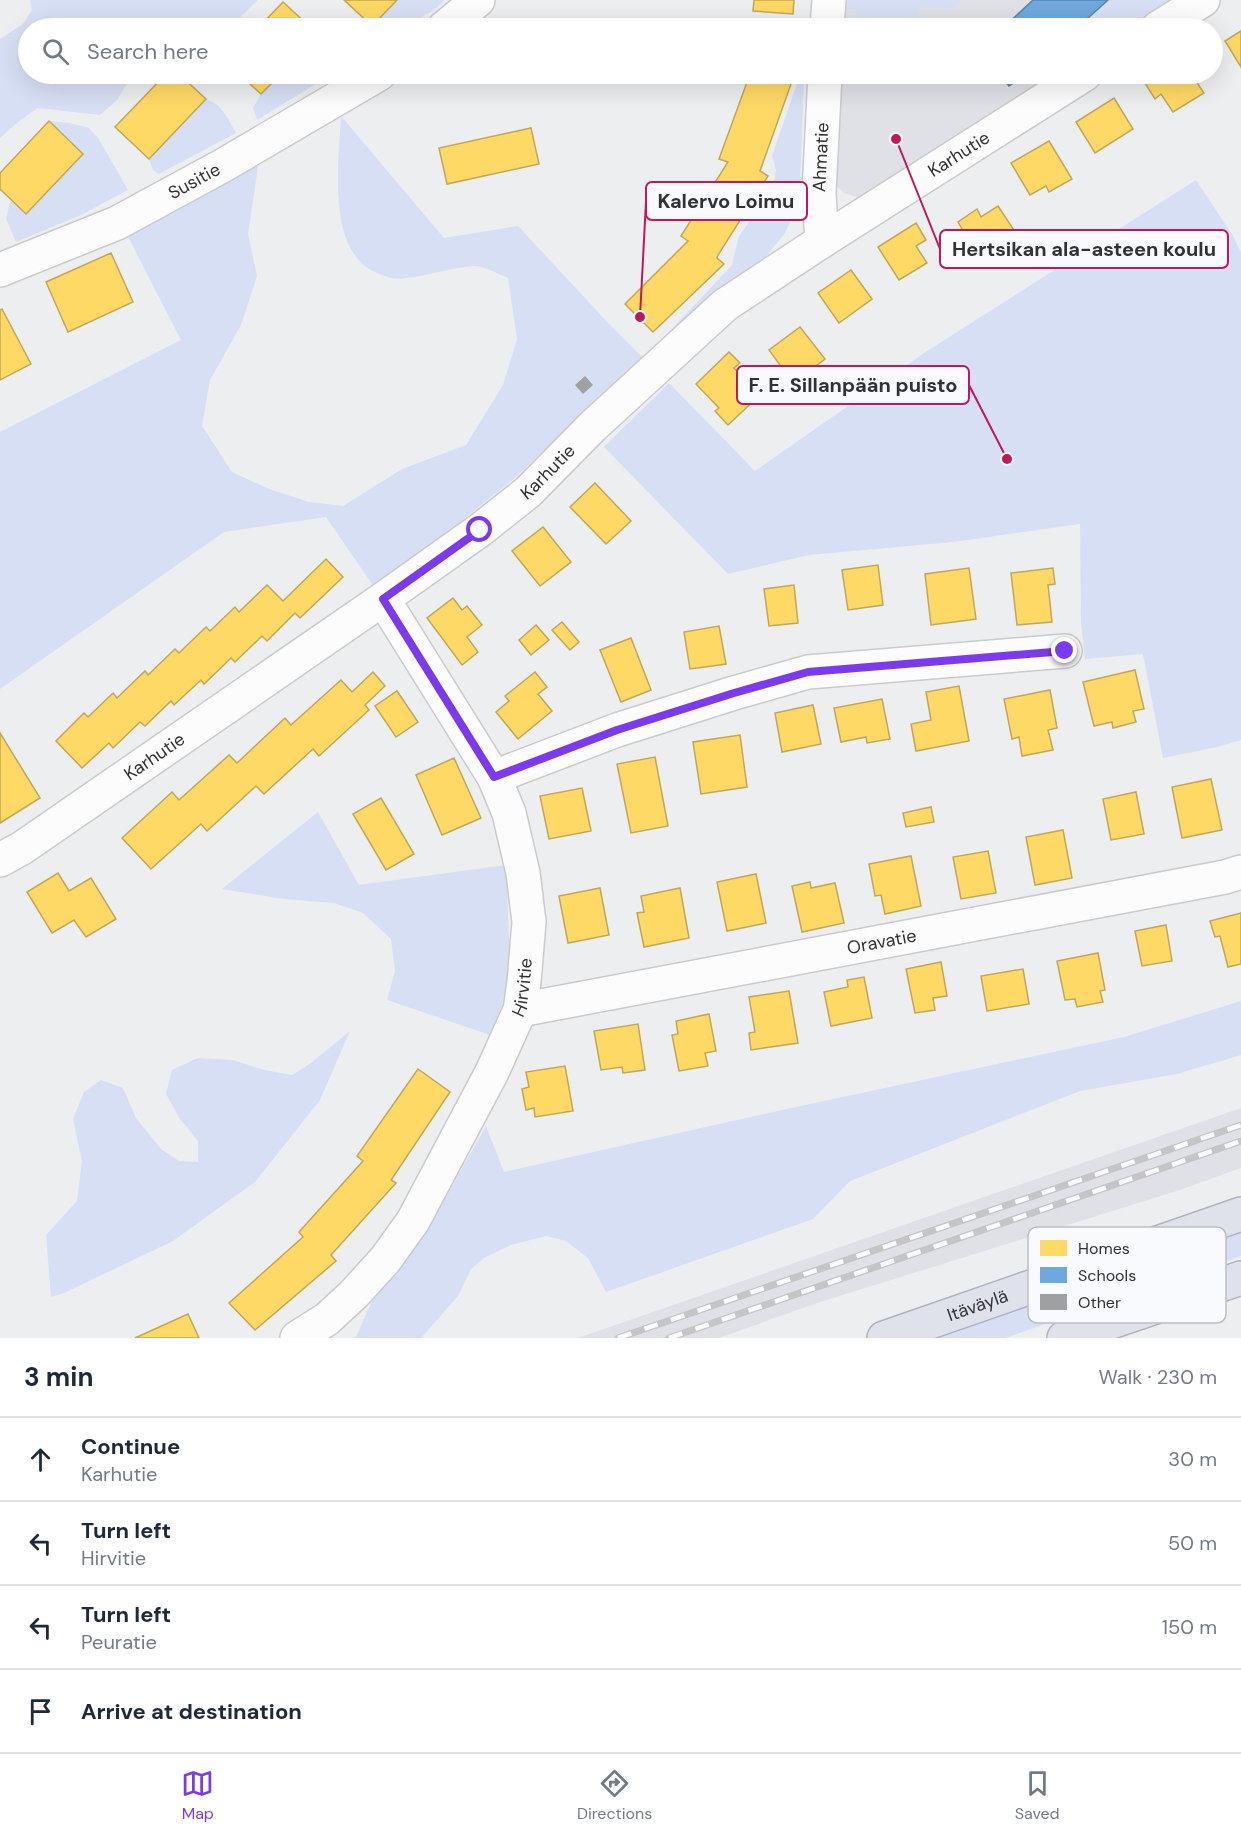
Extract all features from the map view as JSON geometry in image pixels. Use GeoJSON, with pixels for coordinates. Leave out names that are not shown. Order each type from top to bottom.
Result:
{"type":"FeatureCollection","features":[{"type":"Feature","properties":{"kind":"highway","name":"Itäväylä"},"geometry":{"type":"LineString","coordinates":[[1204,1227],[1241,1214]]}},
{"type":"Feature","properties":{"kind":"highway"},"geometry":{"type":"LineString","coordinates":[[1226,1283],[1241,1278]]}},
{"type":"Feature","properties":{"kind":"highway","name":"Itäväylä"},"geometry":{"type":"LineString","coordinates":[[884,1338],[1028,1288]]}},
{"type":"Feature","properties":{"kind":"highway"},"geometry":{"type":"LineString","coordinates":[[1064,1338],[1108,1323]]}},
{"type":"Feature","properties":{"kind":"street"},"geometry":{"type":"LineString","coordinates":[[456,18],[478,0]]}},
{"type":"Feature","properties":{"kind":"street"},"geometry":{"type":"LineString","coordinates":[[828,18],[829,0]]}},
{"type":"Feature","properties":{"kind":"street"},"geometry":{"type":"LineString","coordinates":[[1174,18],[1203,0]]}},
{"type":"Feature","properties":{"kind":"street","name":"Susitie"},"geometry":{"type":"LineString","coordinates":[[0,270],[117,223],[222,166],[362,84]]}},
{"type":"Feature","properties":{"kind":"street","name":"Ahmatie"},"geometry":{"type":"LineString","coordinates":[[822,241],[819,193],[824,84]]}},
{"type":"Feature","properties":{"kind":"street","name":"Karhutie"},"geometry":{"type":"LineString","coordinates":[[0,860],[22,848],[480,530],[528,492],[592,427],[725,305],[1069,84]]}},
{"type":"Feature","properties":{"kind":"street","name":"Hirvitie"},"geometry":{"type":"LineString","coordinates":[[297,1338],[327,1319],[353,1294],[385,1260],[413,1221],[492,1072],[520,1011],[529,922],[523,873],[509,813],[494,777],[383,599]]}},
{"type":"Feature","properties":{"kind":"street"},"geometry":{"type":"LineString","coordinates":[[494,777],[617,730],[808,672],[1065,651]]}},
{"type":"Feature","properties":{"kind":"street","name":"Oravatie"},"geometry":{"type":"LineString","coordinates":[[520,1011],[1225,877],[1241,872]]}},
{"type":"Feature","properties":{"kind":"shaded area"},"geometry":{"type":"Polygon","coordinates":[[[30,0],[258,0],[239,18],[27,18],[32,10],[30,0]]]}},
{"type":"Feature","properties":{"kind":"shaded area"},"geometry":{"type":"Polygon","coordinates":[[[397,0],[445,0],[420,18],[380,18],[397,0]]]}},
{"type":"Feature","properties":{"kind":"shaded area"},"geometry":{"type":"Polygon","coordinates":[[[841,0],[1182,0],[1152,18],[840,18],[841,0]]]}},
{"type":"Feature","properties":{"kind":"shaded area"},"geometry":{"type":"Polygon","coordinates":[[[841,0],[961,0],[954,8],[919,7],[920,18],[856,18],[856,9],[841,9],[841,0]]]}},
{"type":"Feature","properties":{"kind":"shaded area"},"geometry":{"type":"Polygon","coordinates":[[[1108,0],[1182,0],[1152,18],[1088,18],[1108,0]]]}},
{"type":"Feature","properties":{"kind":"shaded area"},"geometry":{"type":"Polygon","coordinates":[[[18,27],[18,84],[127,84],[117,100],[100,115],[38,108],[0,138],[0,39],[18,27]]]}},
{"type":"Feature","properties":{"kind":"shaded area"},"geometry":{"type":"Polygon","coordinates":[[[271,84],[316,84],[257,120],[253,108],[261,94],[271,84]]]}},
{"type":"Feature","properties":{"kind":"shaded area"},"geometry":{"type":"Polygon","coordinates":[[[797,84],[804,84],[797,206],[785,233],[759,265],[660,347],[657,345],[732,265],[739,236],[773,189],[776,170],[772,156],[797,84]]]}},
{"type":"Feature","properties":{"kind":"shaded area"},"geometry":{"type":"Polygon","coordinates":[[[837,84],[1047,84],[864,200],[844,193],[831,181],[837,84]]]}},
{"type":"Feature","properties":{"kind":"shaded area"},"geometry":{"type":"Polygon","coordinates":[[[1032,84],[1046,84],[1038,89],[1032,84]]]}},
{"type":"Feature","properties":{"kind":"shaded area"},"geometry":{"type":"Polygon","coordinates":[[[206,99],[220,108],[236,133],[159,174],[153,170],[149,159],[206,99]]]}},
{"type":"Feature","properties":{"kind":"shaded area"},"geometry":{"type":"Polygon","coordinates":[[[341,116],[444,238],[518,226],[645,360],[566,429],[517,476],[376,590],[326,517],[224,532],[0,689],[0,432],[181,340],[124,229],[259,160],[248,234],[257,276],[241,325],[210,380],[202,426],[232,472],[269,489],[309,502],[343,506],[402,469],[466,445],[503,385],[517,339],[508,278],[474,266],[402,279],[390,278],[375,272],[359,261],[349,245],[342,225],[339,203],[341,116]]]}},
{"type":"Feature","properties":{"kind":"shaded area"},"geometry":{"type":"Polygon","coordinates":[[[49,121],[89,128],[98,138],[128,190],[81,215],[16,242],[6,218],[11,199],[26,214],[83,154],[49,121]]]}},
{"type":"Feature","properties":{"kind":"shaded area"},"geometry":{"type":"Polygon","coordinates":[[[1196,180],[1241,252],[1241,740],[1163,758],[1143,654],[1085,659],[1081,622],[1080,524],[953,542],[809,555],[728,574],[604,447],[669,383],[755,471],[924,353],[1196,180]]]}},
{"type":"Feature","properties":{"kind":"shaded area"},"geometry":{"type":"Polygon","coordinates":[[[318,812],[359,885],[506,865],[510,964],[493,1036],[387,1000],[395,971],[391,939],[363,913],[334,903],[283,899],[222,889],[318,812]]]}},
{"type":"Feature","properties":{"kind":"shaded area"},"geometry":{"type":"Polygon","coordinates":[[[1241,1001],[1241,1055],[1177,1074],[1080,1091],[850,1181],[813,1219],[606,1292],[588,1258],[566,1241],[546,1236],[511,1245],[484,1258],[471,1269],[458,1296],[421,1338],[353,1338],[356,1337],[372,1301],[430,1225],[486,1126],[504,1172],[1124,1037],[1241,1001]]]}},
{"type":"Feature","properties":{"kind":"shaded area"},"geometry":{"type":"Polygon","coordinates":[[[350,1031],[320,1100],[255,1182],[173,1241],[51,1297],[46,1235],[77,1201],[82,1161],[73,1119],[84,1092],[101,1080],[123,1088],[136,1118],[161,1149],[179,1161],[198,1162],[198,1141],[180,1119],[166,1094],[172,1070],[198,1058],[233,1060],[264,1070],[292,1075],[311,1063],[350,1031]]]}},
{"type":"Feature","properties":{"kind":"shaded area"},"geometry":{"type":"Polygon","coordinates":[[[1241,1108],[1241,1168],[1180,1190],[1061,1227],[1028,1227],[1028,1237],[814,1304],[719,1338],[578,1338],[1241,1108]]]}},
{"type":"Feature","properties":{"kind":"shaded area"},"geometry":{"type":"Polygon","coordinates":[[[1241,1232],[1241,1256],[1226,1261],[1226,1237],[1241,1232]]]}},
{"type":"Feature","properties":{"kind":"shaded area"},"geometry":{"type":"Polygon","coordinates":[[[1028,1307],[1028,1323],[1048,1323],[1005,1338],[939,1338],[1028,1307]]]}},
{"type":"Feature","properties":{"kind":"building: Homes"},"geometry":{"type":"Polygon","coordinates":[[[344,0],[397,0],[380,18],[363,18],[344,0]]]}},
{"type":"Feature","properties":{"kind":"building: Homes"},"geometry":{"type":"Polygon","coordinates":[[[754,0],[794,0],[793,14],[753,11],[754,0]]]}},
{"type":"Feature","properties":{"kind":"building: Homes"},"geometry":{"type":"Polygon","coordinates":[[[283,2],[300,18],[268,18],[283,2]]]}},
{"type":"Feature","properties":{"kind":"building: Homes"},"geometry":{"type":"Polygon","coordinates":[[[1241,31],[1241,67],[1225,41],[1241,31]]]}},
{"type":"Feature","properties":{"kind":"building: Homes"},"geometry":{"type":"Polygon","coordinates":[[[156,84],[190,84],[206,99],[149,159],[115,127],[156,84]]]}},
{"type":"Feature","properties":{"kind":"building: Homes"},"geometry":{"type":"Polygon","coordinates":[[[250,84],[271,84],[261,94],[250,84]]]}},
{"type":"Feature","properties":{"kind":"building: Homes"},"geometry":{"type":"Polygon","coordinates":[[[746,84],[791,84],[760,171],[768,176],[718,255],[717,258],[724,264],[653,332],[625,304],[688,241],[681,236],[728,162],[719,159],[746,84]]]}},
{"type":"Feature","properties":{"kind":"building: Homes"},"geometry":{"type":"Polygon","coordinates":[[[1146,84],[1198,84],[1204,93],[1173,112],[1161,94],[1155,99],[1146,84]]]}},
{"type":"Feature","properties":{"kind":"building: Homes"},"geometry":{"type":"Polygon","coordinates":[[[1114,98],[1133,129],[1095,153],[1076,122],[1114,98]]]}},
{"type":"Feature","properties":{"kind":"building: Homes"},"geometry":{"type":"Polygon","coordinates":[[[49,121],[83,154],[26,214],[0,189],[0,173],[49,121]]]}},
{"type":"Feature","properties":{"kind":"building: Homes"},"geometry":{"type":"Polygon","coordinates":[[[531,128],[539,164],[447,184],[439,148],[531,128]]]}},
{"type":"Feature","properties":{"kind":"building: Homes"},"geometry":{"type":"Polygon","coordinates":[[[1049,141],[1072,179],[1049,192],[1046,186],[1030,195],[1011,163],[1049,141]]]}},
{"type":"Feature","properties":{"kind":"building: Homes"},"geometry":{"type":"Polygon","coordinates":[[[998,206],[1023,244],[991,266],[969,234],[966,236],[958,222],[977,209],[981,217],[998,206]]]}},
{"type":"Feature","properties":{"kind":"building: Homes"},"geometry":{"type":"Polygon","coordinates":[[[916,223],[926,240],[916,246],[927,263],[899,280],[878,247],[916,223]]]}},
{"type":"Feature","properties":{"kind":"building: Homes"},"geometry":{"type":"Polygon","coordinates":[[[111,253],[133,302],[68,332],[46,282],[111,253]]]}},
{"type":"Feature","properties":{"kind":"building: Homes"},"geometry":{"type":"Polygon","coordinates":[[[851,270],[872,299],[839,323],[818,293],[851,270]]]}},
{"type":"Feature","properties":{"kind":"building: Homes"},"geometry":{"type":"Polygon","coordinates":[[[2,309],[31,364],[0,380],[0,310],[2,309]]]}},
{"type":"Feature","properties":{"kind":"building: Homes"},"geometry":{"type":"Polygon","coordinates":[[[800,327],[825,359],[793,383],[769,350],[800,327]]]}},
{"type":"Feature","properties":{"kind":"building: Homes"},"geometry":{"type":"Polygon","coordinates":[[[729,352],[740,363],[734,368],[760,395],[728,425],[715,411],[719,408],[696,384],[729,352]]]}},
{"type":"Feature","properties":{"kind":"building: Homes"},"geometry":{"type":"Polygon","coordinates":[[[595,483],[631,521],[606,544],[570,507],[595,483]]]}},
{"type":"Feature","properties":{"kind":"building: Homes"},"geometry":{"type":"Polygon","coordinates":[[[543,527],[571,562],[540,586],[512,551],[543,527]]]}},
{"type":"Feature","properties":{"kind":"building: Homes"},"geometry":{"type":"Polygon","coordinates":[[[326,559],[343,577],[300,618],[295,613],[267,641],[262,636],[235,662],[231,658],[204,684],[201,680],[174,705],[171,701],[145,726],[140,722],[113,748],[109,743],[82,768],[56,741],[84,713],[88,717],[113,693],[117,698],[145,671],[148,675],[175,649],[179,653],[206,627],[210,631],[235,607],[239,612],[267,585],[283,601],[326,559]]]}},
{"type":"Feature","properties":{"kind":"building: Homes"},"geometry":{"type":"Polygon","coordinates":[[[878,565],[883,605],[848,610],[842,570],[878,565]]]}},
{"type":"Feature","properties":{"kind":"building: Homes"},"geometry":{"type":"Polygon","coordinates":[[[969,568],[976,619],[931,625],[925,574],[969,568]]]}},
{"type":"Feature","properties":{"kind":"building: Homes"},"geometry":{"type":"Polygon","coordinates":[[[1053,568],[1055,584],[1048,585],[1052,622],[1017,625],[1011,573],[1053,568]]]}},
{"type":"Feature","properties":{"kind":"building: Homes"},"geometry":{"type":"Polygon","coordinates":[[[794,585],[798,623],[769,626],[764,589],[794,585]]]}},
{"type":"Feature","properties":{"kind":"building: Homes"},"geometry":{"type":"Polygon","coordinates":[[[453,598],[462,610],[467,606],[482,625],[467,637],[478,652],[462,665],[427,618],[453,598]]]}},
{"type":"Feature","properties":{"kind":"building: Homes"},"geometry":{"type":"Polygon","coordinates":[[[562,622],[579,642],[570,650],[552,630],[562,622]]]}},
{"type":"Feature","properties":{"kind":"building: Homes"},"geometry":{"type":"Polygon","coordinates":[[[536,625],[549,640],[531,655],[519,640],[536,625]]]}},
{"type":"Feature","properties":{"kind":"building: Homes"},"geometry":{"type":"Polygon","coordinates":[[[719,626],[726,664],[690,669],[684,632],[719,626]]]}},
{"type":"Feature","properties":{"kind":"building: Homes"},"geometry":{"type":"Polygon","coordinates":[[[631,638],[651,690],[621,702],[600,650],[631,638]]]}},
{"type":"Feature","properties":{"kind":"building: Homes"},"geometry":{"type":"Polygon","coordinates":[[[1135,670],[1144,709],[1133,711],[1136,722],[1113,728],[1112,722],[1094,726],[1083,682],[1135,670]]]}},
{"type":"Feature","properties":{"kind":"building: Homes"},"geometry":{"type":"Polygon","coordinates":[[[373,672],[385,686],[365,705],[369,710],[319,756],[313,749],[264,794],[256,786],[207,831],[201,824],[151,869],[122,838],[172,792],[179,800],[229,755],[237,763],[285,718],[291,725],[341,680],[352,692],[373,672]]]}},
{"type":"Feature","properties":{"kind":"building: Homes"},"geometry":{"type":"Polygon","coordinates":[[[535,672],[547,687],[538,694],[552,711],[518,739],[496,712],[509,701],[505,696],[535,672]]]}},
{"type":"Feature","properties":{"kind":"building: Homes"},"geometry":{"type":"Polygon","coordinates":[[[959,686],[969,741],[916,751],[911,724],[931,720],[926,692],[959,686]]]}},
{"type":"Feature","properties":{"kind":"building: Homes"},"geometry":{"type":"Polygon","coordinates":[[[1050,690],[1057,728],[1048,730],[1053,750],[1022,756],[1019,737],[1012,739],[1004,699],[1050,690]]]}},
{"type":"Feature","properties":{"kind":"building: Homes"},"geometry":{"type":"Polygon","coordinates":[[[397,691],[418,722],[396,737],[375,706],[397,691]]]}},
{"type":"Feature","properties":{"kind":"building: Homes"},"geometry":{"type":"Polygon","coordinates":[[[882,699],[890,739],[867,743],[866,737],[841,742],[834,708],[882,699]]]}},
{"type":"Feature","properties":{"kind":"building: Homes"},"geometry":{"type":"Polygon","coordinates":[[[813,705],[821,744],[782,752],[775,713],[813,705]]]}},
{"type":"Feature","properties":{"kind":"building: Homes"},"geometry":{"type":"Polygon","coordinates":[[[0,733],[40,798],[0,823],[0,733]]]}},
{"type":"Feature","properties":{"kind":"building: Homes"},"geometry":{"type":"Polygon","coordinates":[[[740,735],[747,787],[701,794],[693,742],[740,735]]]}},
{"type":"Feature","properties":{"kind":"building: Homes"},"geometry":{"type":"Polygon","coordinates":[[[655,757],[668,826],[631,833],[617,764],[655,757]]]}},
{"type":"Feature","properties":{"kind":"building: Homes"},"geometry":{"type":"Polygon","coordinates":[[[454,758],[481,818],[442,835],[416,775],[454,758]]]}},
{"type":"Feature","properties":{"kind":"building: Homes"},"geometry":{"type":"Polygon","coordinates":[[[1211,779],[1222,830],[1182,838],[1172,787],[1211,779]]]}},
{"type":"Feature","properties":{"kind":"building: Homes"},"geometry":{"type":"Polygon","coordinates":[[[582,788],[591,831],[549,839],[540,796],[582,788]]]}},
{"type":"Feature","properties":{"kind":"building: Homes"},"geometry":{"type":"Polygon","coordinates":[[[1136,792],[1144,834],[1111,840],[1103,799],[1136,792]]]}},
{"type":"Feature","properties":{"kind":"building: Homes"},"geometry":{"type":"Polygon","coordinates":[[[381,798],[414,854],[386,870],[353,814],[381,798]]]}},
{"type":"Feature","properties":{"kind":"building: Homes"},"geometry":{"type":"Polygon","coordinates":[[[931,807],[934,822],[906,827],[903,813],[931,807]]]}},
{"type":"Feature","properties":{"kind":"building: Homes"},"geometry":{"type":"Polygon","coordinates":[[[1063,830],[1072,878],[1035,885],[1026,837],[1063,830]]]}},
{"type":"Feature","properties":{"kind":"building: Homes"},"geometry":{"type":"Polygon","coordinates":[[[988,851],[996,893],[961,899],[953,857],[988,851]]]}},
{"type":"Feature","properties":{"kind":"building: Homes"},"geometry":{"type":"Polygon","coordinates":[[[911,856],[921,906],[885,914],[881,895],[875,896],[869,864],[911,856]]]}},
{"type":"Feature","properties":{"kind":"building: Homes"},"geometry":{"type":"Polygon","coordinates":[[[58,873],[69,891],[91,878],[116,919],[86,937],[74,920],[52,933],[27,892],[58,873]]]}},
{"type":"Feature","properties":{"kind":"building: Homes"},"geometry":{"type":"Polygon","coordinates":[[[756,874],[766,923],[727,931],[717,882],[756,874]]]}},
{"type":"Feature","properties":{"kind":"building: Homes"},"geometry":{"type":"Polygon","coordinates":[[[810,882],[811,888],[835,883],[844,923],[802,932],[792,886],[810,882]]]}},
{"type":"Feature","properties":{"kind":"building: Homes"},"geometry":{"type":"Polygon","coordinates":[[[600,888],[609,935],[568,943],[559,896],[600,888]]]}},
{"type":"Feature","properties":{"kind":"building: Homes"},"geometry":{"type":"Polygon","coordinates":[[[680,888],[689,938],[644,947],[637,913],[644,912],[641,896],[680,888]]]}},
{"type":"Feature","properties":{"kind":"building: Homes"},"geometry":{"type":"Polygon","coordinates":[[[1241,913],[1241,964],[1228,967],[1220,936],[1215,937],[1210,921],[1241,913]]]}},
{"type":"Feature","properties":{"kind":"building: Homes"},"geometry":{"type":"Polygon","coordinates":[[[1166,925],[1172,961],[1142,966],[1135,931],[1166,925]]]}},
{"type":"Feature","properties":{"kind":"building: Homes"},"geometry":{"type":"Polygon","coordinates":[[[1098,953],[1105,990],[1100,991],[1103,1002],[1077,1007],[1075,999],[1065,1000],[1057,961],[1098,953]]]}},
{"type":"Feature","properties":{"kind":"building: Homes"},"geometry":{"type":"Polygon","coordinates":[[[941,962],[947,996],[933,998],[935,1010],[915,1013],[906,969],[941,962]]]}},
{"type":"Feature","properties":{"kind":"building: Homes"},"geometry":{"type":"Polygon","coordinates":[[[1023,969],[1029,1004],[987,1011],[981,976],[1023,969]]]}},
{"type":"Feature","properties":{"kind":"building: Homes"},"geometry":{"type":"Polygon","coordinates":[[[864,977],[872,1018],[831,1026],[824,992],[848,987],[847,980],[864,977]]]}},
{"type":"Feature","properties":{"kind":"building: Homes"},"geometry":{"type":"Polygon","coordinates":[[[789,991],[798,1043],[751,1050],[749,1033],[755,1032],[749,997],[789,991]]]}},
{"type":"Feature","properties":{"kind":"building: Homes"},"geometry":{"type":"Polygon","coordinates":[[[709,1014],[716,1051],[705,1053],[708,1066],[679,1071],[672,1035],[678,1034],[676,1021],[709,1014]]]}},
{"type":"Feature","properties":{"kind":"building: Homes"},"geometry":{"type":"Polygon","coordinates":[[[638,1024],[645,1070],[623,1073],[622,1067],[601,1070],[594,1031],[638,1024]]]}},
{"type":"Feature","properties":{"kind":"building: Homes"},"geometry":{"type":"Polygon","coordinates":[[[565,1066],[573,1111],[535,1117],[534,1108],[526,1110],[522,1089],[529,1087],[526,1072],[565,1066]]]}},
{"type":"Feature","properties":{"kind":"building: Homes"},"geometry":{"type":"Polygon","coordinates":[[[418,1069],[450,1092],[391,1180],[396,1183],[331,1255],[336,1261],[255,1330],[229,1303],[303,1237],[299,1232],[363,1161],[357,1156],[418,1069]]]}},
{"type":"Feature","properties":{"kind":"building: Homes"},"geometry":{"type":"Polygon","coordinates":[[[188,1314],[199,1338],[135,1338],[188,1314]]]}},
{"type":"Feature","properties":{"kind":"building: Schools"},"geometry":{"type":"Polygon","coordinates":[[[1033,0],[1108,0],[1088,18],[1014,18],[1033,0]]]}},
{"type":"Feature","properties":{"kind":"building: Other"},"geometry":{"type":"Polygon","coordinates":[[[585,376],[593,385],[583,394],[575,385],[585,376]]]}},
{"type":"Feature","properties":{"kind":"railway"},"geometry":{"type":"LineString","coordinates":[[618,1338],[1241,1125]]}},
{"type":"Feature","properties":{"kind":"railway"},"geometry":{"type":"LineString","coordinates":[[669,1338],[1241,1141]]}},
{"type":"Feature","properties":{"kind":"place","name":"Hertsikan ala-asteen koulu"},"geometry":{"type":"Point","coordinates":[896,139]}},
{"type":"Feature","properties":{"kind":"place","name":"Kalervo Loimu"},"geometry":{"type":"Point","coordinates":[640,317]}},
{"type":"Feature","properties":{"kind":"place","name":"F. E. Sillanpään puisto"},"geometry":{"type":"Point","coordinates":[1007,459]}},
{"type":"Feature","properties":{"kind":"route"},"geometry":{"type":"LineString","coordinates":[[480,530],[383,599],[494,777],[617,730],[808,672],[1065,651]]}}]}
